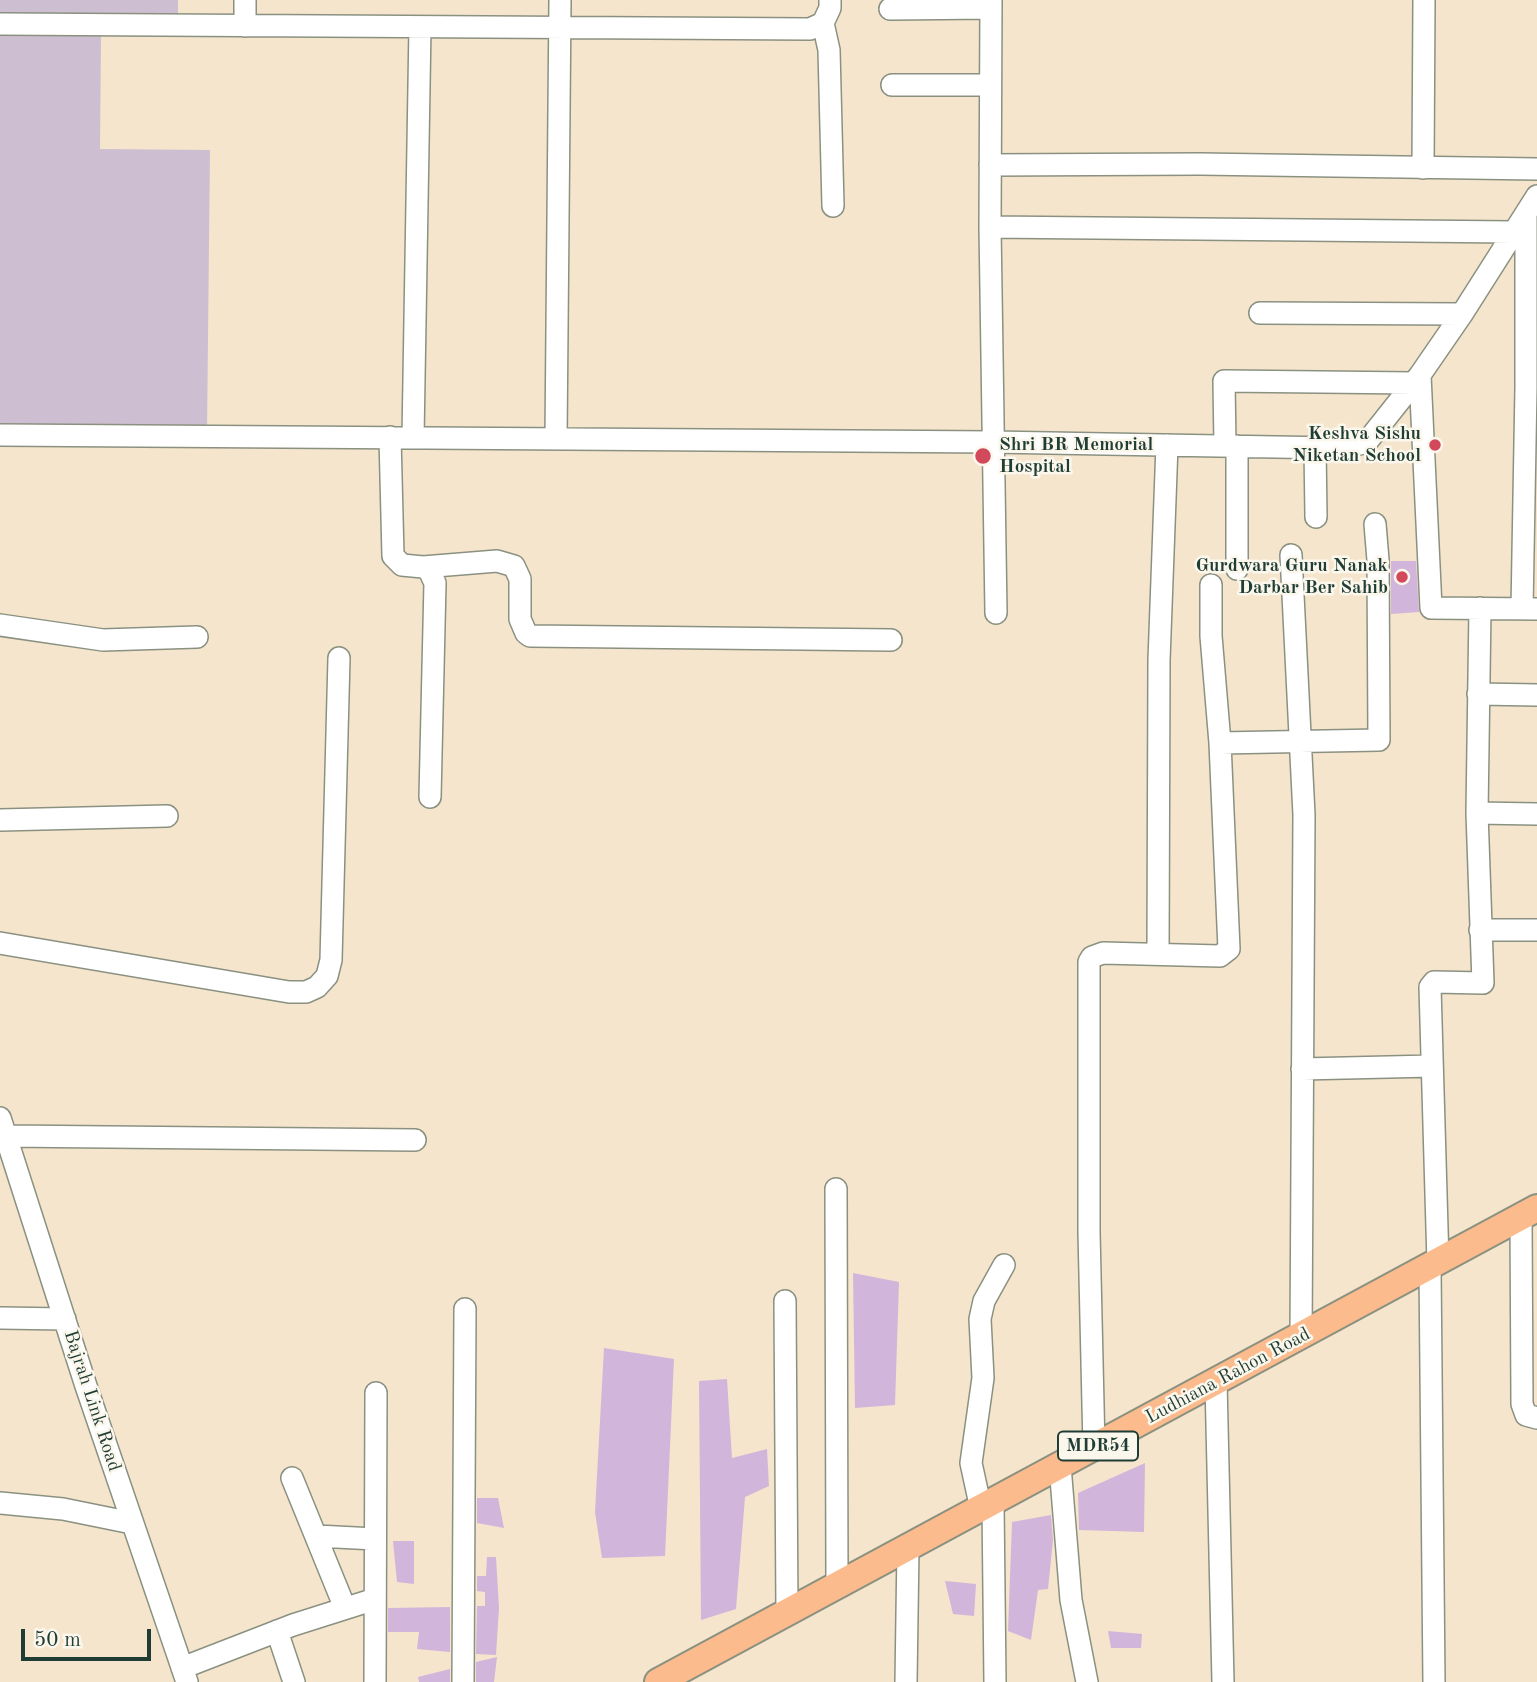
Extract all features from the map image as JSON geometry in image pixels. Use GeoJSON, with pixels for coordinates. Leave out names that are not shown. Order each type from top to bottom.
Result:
{"type":"FeatureCollection","features":[{"type":"Feature","properties":{"kind":"main road","name":"Ludhiana Rahon Road"},"geometry":{"type":"LineString","coordinates":[[658,1682],[1529,1213]]}},
{"type":"Feature","properties":{"kind":"street"},"geometry":{"type":"LineString","coordinates":[[245,0],[245,26]]}},
{"type":"Feature","properties":{"kind":"street"},"geometry":{"type":"LineString","coordinates":[[556,439],[560,0]]}},
{"type":"Feature","properties":{"kind":"street"},"geometry":{"type":"LineString","coordinates":[[0,24],[810,29],[822,23],[830,8],[830,0]]}},
{"type":"Feature","properties":{"kind":"street"},"geometry":{"type":"LineString","coordinates":[[1423,168],[1424,0]]}},
{"type":"Feature","properties":{"kind":"street"},"geometry":{"type":"LineString","coordinates":[[890,9],[990,4],[990,227],[996,613]]}},
{"type":"Feature","properties":{"kind":"street"},"geometry":{"type":"LineString","coordinates":[[822,23],[829,50],[833,206]]}},
{"type":"Feature","properties":{"kind":"street"},"geometry":{"type":"LineString","coordinates":[[414,438],[420,27]]}},
{"type":"Feature","properties":{"kind":"street"},"geometry":{"type":"LineString","coordinates":[[892,85],[990,85]]}},
{"type":"Feature","properties":{"kind":"street"},"geometry":{"type":"LineString","coordinates":[[990,164],[1537,169]]}},
{"type":"Feature","properties":{"kind":"street"},"geometry":{"type":"LineString","coordinates":[[0,435],[1315,447],[1366,443],[1417,379],[1531,205]]}},
{"type":"Feature","properties":{"kind":"street"},"geometry":{"type":"LineString","coordinates":[[1417,379],[1431,608],[1530,609],[1526,387],[1531,205]]}},
{"type":"Feature","properties":{"kind":"street"},"geometry":{"type":"LineString","coordinates":[[990,227],[1513,232]]}},
{"type":"Feature","properties":{"kind":"street"},"geometry":{"type":"LineString","coordinates":[[1260,313],[1462,314]]}},
{"type":"Feature","properties":{"kind":"street"},"geometry":{"type":"LineString","coordinates":[[1237,569],[1231,446],[1224,381],[1417,379]]}},
{"type":"Feature","properties":{"kind":"street"},"geometry":{"type":"LineString","coordinates":[[390,437],[393,556],[402,565],[423,567],[497,561],[514,566],[520,579],[520,619],[526,633],[534,636],[891,640]]}},
{"type":"Feature","properties":{"kind":"street"},"geometry":{"type":"LineString","coordinates":[[1158,954],[1159,660],[1167,445]]}},
{"type":"Feature","properties":{"kind":"street"},"geometry":{"type":"LineString","coordinates":[[1315,447],[1316,517]]}},
{"type":"Feature","properties":{"kind":"street"},"geometry":{"type":"LineString","coordinates":[[1220,743],[1379,740],[1378,560],[1375,524]]}},
{"type":"Feature","properties":{"kind":"street"},"geometry":{"type":"LineString","coordinates":[[1291,555],[1304,816],[1301,1337]]}},
{"type":"Feature","properties":{"kind":"street"},"geometry":{"type":"LineString","coordinates":[[423,567],[433,575],[435,591],[430,797]]}},
{"type":"Feature","properties":{"kind":"street"},"geometry":{"type":"LineString","coordinates":[[1094,1448],[1089,1232],[1089,962],[1092,957],[1103,953],[1220,956],[1229,949],[1220,743],[1211,636],[1211,585]]}},
{"type":"Feature","properties":{"kind":"street"},"geometry":{"type":"LineString","coordinates":[[1433,1682],[1434,1265],[1430,987],[1434,982],[1483,983],[1477,813],[1480,608]]}},
{"type":"Feature","properties":{"kind":"street"},"geometry":{"type":"LineString","coordinates":[[0,625],[103,640],[197,636]]}},
{"type":"Feature","properties":{"kind":"street"},"geometry":{"type":"LineString","coordinates":[[0,943],[252,987],[289,992],[306,992],[317,987],[327,976],[331,960],[339,658]]}},
{"type":"Feature","properties":{"kind":"street"},"geometry":{"type":"LineString","coordinates":[[1478,694],[1537,695]]}},
{"type":"Feature","properties":{"kind":"street"},"geometry":{"type":"LineString","coordinates":[[1477,813],[1537,814]]}},
{"type":"Feature","properties":{"kind":"street"},"geometry":{"type":"LineString","coordinates":[[0,820],[167,816]]}},
{"type":"Feature","properties":{"kind":"street"},"geometry":{"type":"LineString","coordinates":[[1480,930],[1537,930]]}},
{"type":"Feature","properties":{"kind":"street"},"geometry":{"type":"LineString","coordinates":[[1302,1069],[1432,1066]]}},
{"type":"Feature","properties":{"kind":"street"},"geometry":{"type":"LineString","coordinates":[[2,1128],[415,1140]]}},
{"type":"Feature","properties":{"kind":"street","name":"Bajrah Link Road"},"geometry":{"type":"LineString","coordinates":[[2,1128],[185,1675]]}},
{"type":"Feature","properties":{"kind":"street"},"geometry":{"type":"LineString","coordinates":[[836,1189],[837,1586]]}},
{"type":"Feature","properties":{"kind":"street"},"geometry":{"type":"LineString","coordinates":[[1529,1213],[1530,1338],[1524,1411],[1526,1415],[1537,1418]]}},
{"type":"Feature","properties":{"kind":"street"},"geometry":{"type":"LineString","coordinates":[[995,1682],[987,1506],[971,1463],[984,1378],[980,1319],[984,1301],[1004,1265]]}},
{"type":"Feature","properties":{"kind":"street"},"geometry":{"type":"LineString","coordinates":[[785,1301],[787,1613]]}},
{"type":"Feature","properties":{"kind":"street"},"geometry":{"type":"LineString","coordinates":[[463,1682],[465,1309]]}},
{"type":"Feature","properties":{"kind":"street"},"geometry":{"type":"LineString","coordinates":[[0,1318],[65,1319]]}},
{"type":"Feature","properties":{"kind":"street"},"geometry":{"type":"LineString","coordinates":[[1216,1382],[1223,1682]]}},
{"type":"Feature","properties":{"kind":"street"},"geometry":{"type":"LineString","coordinates":[[375,1682],[376,1393]]}},
{"type":"Feature","properties":{"kind":"street"},"geometry":{"type":"LineString","coordinates":[[1059,1466],[1071,1600],[1087,1682]]}},
{"type":"Feature","properties":{"kind":"street"},"geometry":{"type":"LineString","coordinates":[[292,1478],[345,1608]]}},
{"type":"Feature","properties":{"kind":"street"},"geometry":{"type":"LineString","coordinates":[[0,1503],[63,1509],[132,1523]]}},
{"type":"Feature","properties":{"kind":"street"},"geometry":{"type":"LineString","coordinates":[[317,1536],[375,1539]]}},
{"type":"Feature","properties":{"kind":"street"},"geometry":{"type":"LineString","coordinates":[[906,1682],[908,1548]]}},
{"type":"Feature","properties":{"kind":"street"},"geometry":{"type":"LineString","coordinates":[[185,1675],[277,1631],[375,1599]]}},
{"type":"Feature","properties":{"kind":"street"},"geometry":{"type":"LineString","coordinates":[[277,1631],[294,1682]]}},
{"type":"Feature","properties":{"kind":"shaded area"},"geometry":{"type":"Polygon","coordinates":[[[0,0],[178,0],[178,37],[101,36],[100,149],[210,150],[207,433],[0,431],[0,0]]]}},
{"type":"Feature","properties":{"kind":"building","name":"Gurdwara Guru Nanak Darbar Ber Sahib"},"geometry":{"type":"Polygon","coordinates":[[[1391,561],[1416,561],[1419,612],[1391,614],[1391,561]]]}},
{"type":"Feature","properties":{"kind":"building"},"geometry":{"type":"Polygon","coordinates":[[[853,1273],[899,1282],[895,1405],[855,1408],[853,1273]]]}},
{"type":"Feature","properties":{"kind":"building"},"geometry":{"type":"Polygon","coordinates":[[[604,1348],[674,1359],[665,1556],[602,1558],[595,1512],[604,1348]]]}},
{"type":"Feature","properties":{"kind":"building"},"geometry":{"type":"Polygon","coordinates":[[[727,1379],[732,1458],[767,1449],[769,1486],[745,1497],[736,1609],[701,1620],[699,1381],[727,1379]]]}},
{"type":"Feature","properties":{"kind":"building"},"geometry":{"type":"Polygon","coordinates":[[[1145,1463],[1144,1532],[1079,1530],[1078,1493],[1145,1463]]]}},
{"type":"Feature","properties":{"kind":"building"},"geometry":{"type":"Polygon","coordinates":[[[477,1498],[498,1498],[504,1528],[477,1523],[477,1498]]]}},
{"type":"Feature","properties":{"kind":"building"},"geometry":{"type":"Polygon","coordinates":[[[1051,1515],[1053,1540],[1048,1589],[1038,1590],[1031,1640],[1008,1631],[1012,1522],[1051,1515]]]}},
{"type":"Feature","properties":{"kind":"building"},"geometry":{"type":"Polygon","coordinates":[[[393,1541],[414,1541],[414,1584],[397,1582],[393,1541]]]}},
{"type":"Feature","properties":{"kind":"building"},"geometry":{"type":"Polygon","coordinates":[[[487,1557],[496,1557],[499,1608],[496,1655],[476,1654],[477,1606],[485,1606],[485,1592],[477,1591],[477,1576],[486,1576],[487,1557]]]}},
{"type":"Feature","properties":{"kind":"building"},"geometry":{"type":"Polygon","coordinates":[[[945,1581],[976,1584],[974,1616],[953,1614],[945,1581]]]}},
{"type":"Feature","properties":{"kind":"building"},"geometry":{"type":"Polygon","coordinates":[[[450,1607],[450,1652],[417,1649],[419,1632],[388,1632],[388,1608],[450,1607]]]}},
{"type":"Feature","properties":{"kind":"building"},"geometry":{"type":"Polygon","coordinates":[[[1108,1631],[1142,1634],[1141,1648],[1111,1648],[1108,1631]]]}},
{"type":"Feature","properties":{"kind":"building"},"geometry":{"type":"Polygon","coordinates":[[[497,1657],[494,1682],[476,1682],[476,1662],[497,1657]]]}},
{"type":"Feature","properties":{"kind":"building"},"geometry":{"type":"Polygon","coordinates":[[[450,1669],[450,1682],[419,1682],[418,1677],[450,1669]]]}},
{"type":"Feature","properties":{"kind":"place","name":"Keshva Sishu Niketan School"},"geometry":{"type":"Point","coordinates":[1435,445]}},
{"type":"Feature","properties":{"kind":"place","name":"Shri BR Memorial Hospital"},"geometry":{"type":"Point","coordinates":[983,456]}},
{"type":"Feature","properties":{"kind":"place","name":"Gurdwara Guru Nanak Darbar Ber Sahib"},"geometry":{"type":"Point","coordinates":[1402,577]}}]}
